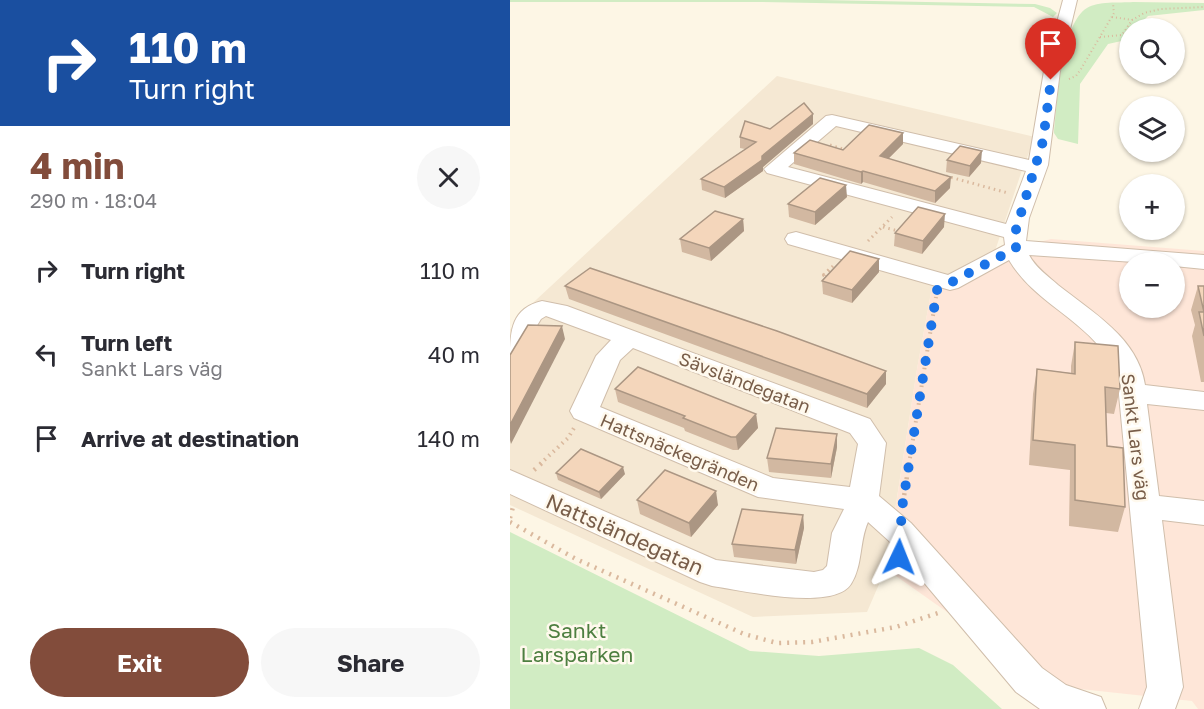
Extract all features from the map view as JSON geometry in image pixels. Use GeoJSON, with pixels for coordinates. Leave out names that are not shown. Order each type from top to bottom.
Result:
{"type":"FeatureCollection","features":[{"type":"Feature","properties":{"kind":"street"},"geometry":{"type":"LineString","coordinates":[[796,239],[950,283],[1016,240],[1037,168],[1043,141],[1052,70],[1070,0]]}},
{"type":"Feature","properties":{"kind":"street"},"geometry":{"type":"LineString","coordinates":[[1037,168],[832,120],[774,170],[906,203],[1016,240],[1047,248],[1204,262]]}},
{"type":"Feature","properties":{"kind":"street","name":"Sankt Lars väg"},"geometry":{"type":"LineString","coordinates":[[1016,240],[1019,259],[1026,269],[1086,318],[1120,351],[1130,374],[1165,687],[1157,709]]}},
{"type":"Feature","properties":{"kind":"street","name":"Sävsländegatan"},"geometry":{"type":"LineString","coordinates":[[510,349],[532,314],[542,308],[558,310],[628,339],[860,426],[872,444],[882,516]]}},
{"type":"Feature","properties":{"kind":"street","name":"Hattsnäckegränden"},"geometry":{"type":"LineString","coordinates":[[628,339],[609,356],[584,411],[768,489],[882,516]]}},
{"type":"Feature","properties":{"kind":"street"},"geometry":{"type":"LineString","coordinates":[[1132,393],[1204,401]]}},
{"type":"Feature","properties":{"kind":"street","name":"Nattsländegatan"},"geometry":{"type":"LineString","coordinates":[[514,483],[712,573],[814,586],[832,582],[838,577],[843,566],[848,533],[882,516]]}},
{"type":"Feature","properties":{"kind":"street"},"geometry":{"type":"LineString","coordinates":[[1145,506],[1204,513]]}},
{"type":"Feature","properties":{"kind":"street"},"geometry":{"type":"LineString","coordinates":[[882,516],[1029,680],[1056,699],[1088,709]]}},
{"type":"Feature","properties":{"kind":"path"},"geometry":{"type":"LineString","coordinates":[[1066,81],[1076,76],[1100,37],[1114,13],[1113,4]]}},
{"type":"Feature","properties":{"kind":"path"},"geometry":{"type":"LineString","coordinates":[[1135,18],[1154,11],[1204,7]]}},
{"type":"Feature","properties":{"kind":"path"},"geometry":{"type":"LineString","coordinates":[[1112,17],[1119,18]]}},
{"type":"Feature","properties":{"kind":"path"},"geometry":{"type":"LineString","coordinates":[[1100,37],[1119,37]]}},
{"type":"Feature","properties":{"kind":"path"},"geometry":{"type":"LineString","coordinates":[[809,140],[855,152]]}},
{"type":"Feature","properties":{"kind":"path"},"geometry":{"type":"LineString","coordinates":[[935,173],[1027,198]]}},
{"type":"Feature","properties":{"kind":"path"},"geometry":{"type":"LineString","coordinates":[[855,255],[906,203]]}},
{"type":"Feature","properties":{"kind":"path"},"geometry":{"type":"LineString","coordinates":[[882,227],[902,232]]}},
{"type":"Feature","properties":{"kind":"path"},"geometry":{"type":"LineString","coordinates":[[882,516],[937,290],[950,283]]}},
{"type":"Feature","properties":{"kind":"path"},"geometry":{"type":"LineString","coordinates":[[514,483],[568,438],[584,411]]}},
{"type":"Feature","properties":{"kind":"path"},"geometry":{"type":"LineString","coordinates":[[510,522],[576,559],[744,634],[777,643],[812,642],[896,627],[943,611],[936,602]]}},
{"type":"Feature","properties":{"kind":"shaded area"},"geometry":{"type":"Polygon","coordinates":[[[777,76],[1035,137],[994,254],[932,287],[886,568],[867,612],[753,617],[510,505],[510,330],[522,313],[777,76]]]}},
{"type":"Feature","properties":{"kind":"shaded area"},"geometry":{"type":"Polygon","coordinates":[[[1051,239],[1204,251],[1204,709],[1198,709],[1192,701],[1052,686],[886,569],[932,287],[994,254],[1051,239]]]}},
{"type":"Feature","properties":{"kind":"green space"},"geometry":{"type":"Polygon","coordinates":[[[510,0],[821,0],[1035,4],[1050,8],[1057,13],[1053,17],[1034,7],[759,2],[510,2],[510,0]]]}},
{"type":"Feature","properties":{"kind":"green space"},"geometry":{"type":"Polygon","coordinates":[[[1109,3],[1204,3],[1204,10],[1146,18],[1119,18],[1119,42],[1108,44],[1080,84],[1078,144],[1058,139],[1054,133],[1059,85],[1071,30],[1078,17],[1087,8],[1109,3]]]}},
{"type":"Feature","properties":{"kind":"green space","name":"Sankt Larsparken"},"geometry":{"type":"Polygon","coordinates":[[[510,532],[750,651],[819,656],[919,648],[953,665],[1002,709],[510,709],[510,532]]]}},
{"type":"Feature","properties":{"kind":"building"},"geometry":{"type":"Polygon","coordinates":[[[804,103],[813,114],[762,156],[762,160],[724,187],[701,179],[756,142],[740,137],[745,121],[770,129],[804,103]]]}},
{"type":"Feature","properties":{"kind":"building"},"geometry":{"type":"Polygon","coordinates":[[[869,125],[903,133],[880,156],[951,177],[935,191],[794,153],[810,140],[843,150],[869,125]]]}},
{"type":"Feature","properties":{"kind":"building"},"geometry":{"type":"Polygon","coordinates":[[[960,146],[982,151],[970,166],[947,160],[960,146]]]}},
{"type":"Feature","properties":{"kind":"building"},"geometry":{"type":"Polygon","coordinates":[[[820,178],[846,185],[815,212],[788,204],[820,178]]]}},
{"type":"Feature","properties":{"kind":"building"},"geometry":{"type":"Polygon","coordinates":[[[918,207],[945,214],[923,241],[895,233],[918,207]]]}},
{"type":"Feature","properties":{"kind":"building"},"geometry":{"type":"Polygon","coordinates":[[[715,211],[743,219],[709,248],[680,239],[715,211]]]}},
{"type":"Feature","properties":{"kind":"building"},"geometry":{"type":"Polygon","coordinates":[[[850,251],[879,259],[852,290],[822,281],[850,251]]]}},
{"type":"Feature","properties":{"kind":"building"},"geometry":{"type":"Polygon","coordinates":[[[590,268],[777,331],[886,371],[867,394],[565,286],[590,268]]]}},
{"type":"Feature","properties":{"kind":"building"},"geometry":{"type":"Polygon","coordinates":[[[1198,286],[1204,286],[1204,312],[1198,286]]]}},
{"type":"Feature","properties":{"kind":"building"},"geometry":{"type":"Polygon","coordinates":[[[1199,312],[1204,312],[1204,336],[1199,312]]]}},
{"type":"Feature","properties":{"kind":"building"},"geometry":{"type":"Polygon","coordinates":[[[528,325],[562,326],[510,425],[510,355],[528,325]]]}},
{"type":"Feature","properties":{"kind":"building"},"geometry":{"type":"Polygon","coordinates":[[[1075,342],[1118,346],[1120,389],[1105,387],[1107,446],[1123,448],[1125,507],[1075,500],[1075,445],[1033,440],[1037,369],[1075,374],[1075,342]]]}},
{"type":"Feature","properties":{"kind":"building"},"geometry":{"type":"Polygon","coordinates":[[[638,367],[756,414],[736,437],[731,437],[683,418],[685,416],[615,389],[638,367]]]}},
{"type":"Feature","properties":{"kind":"building"},"geometry":{"type":"Polygon","coordinates":[[[776,428],[837,434],[831,464],[767,458],[776,428]]]}},
{"type":"Feature","properties":{"kind":"building"},"geometry":{"type":"Polygon","coordinates":[[[581,449],[623,467],[599,492],[556,473],[581,449]]]}},
{"type":"Feature","properties":{"kind":"building"},"geometry":{"type":"Polygon","coordinates":[[[665,470],[716,491],[689,523],[637,500],[665,470]]]}},
{"type":"Feature","properties":{"kind":"building"},"geometry":{"type":"Polygon","coordinates":[[[742,509],[803,515],[795,550],[732,544],[742,509]]]}},
{"type":"Feature","properties":{"kind":"route"},"geometry":{"type":"LineString","coordinates":[[899,557],[902,508],[937,290],[1016,248],[1015,233],[1037,168],[1043,141],[1051,80]]}}]}
